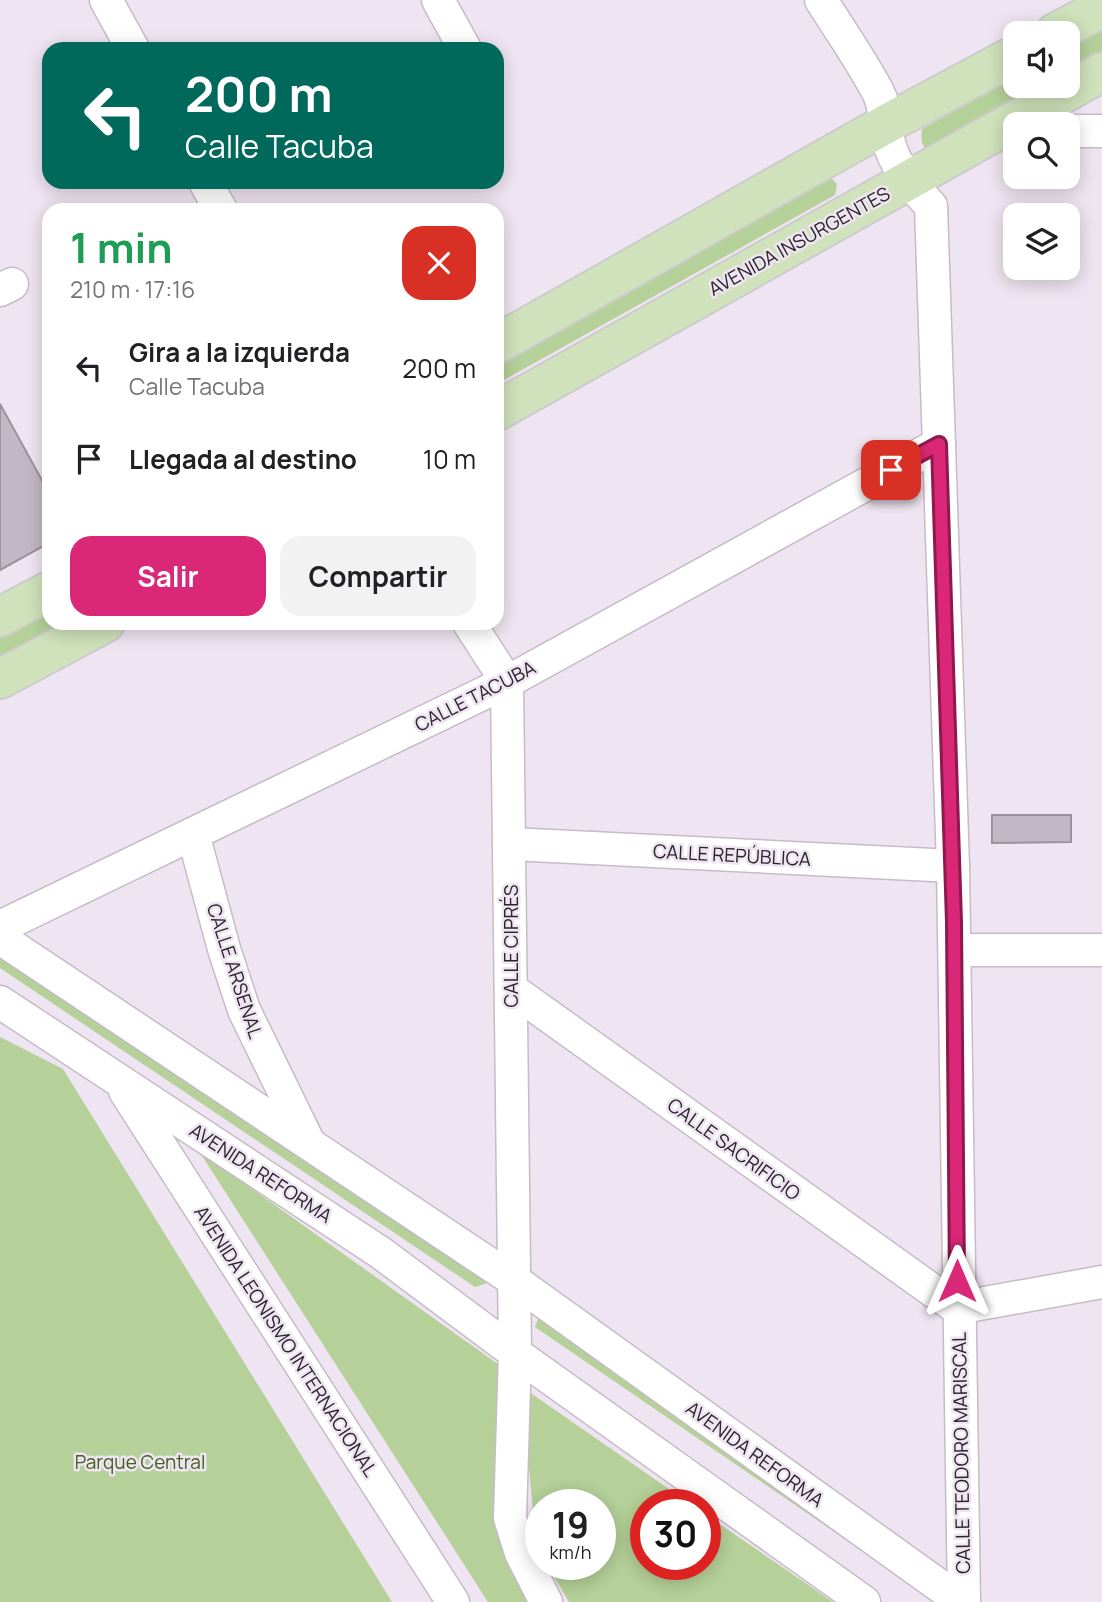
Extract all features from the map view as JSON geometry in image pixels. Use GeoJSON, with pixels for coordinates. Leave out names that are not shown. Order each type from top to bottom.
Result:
{"type":"FeatureCollection","features":[{"type":"Feature","properties":{"kind":"main road"},"geometry":{"type":"LineString","coordinates":[[1075,21],[1100,6]]}},
{"type":"Feature","properties":{"kind":"main road"},"geometry":{"type":"LineString","coordinates":[[504,340],[888,123],[1003,61]]}},
{"type":"Feature","properties":{"kind":"main road","name":"AVENIDA INSURGENTES"},"geometry":{"type":"LineString","coordinates":[[1032,112],[1102,72]]}},
{"type":"Feature","properties":{"kind":"main road","name":"AVENIDA INSURGENTES"},"geometry":{"type":"LineString","coordinates":[[504,407],[1003,128]]}},
{"type":"Feature","properties":{"kind":"main road"},"geometry":{"type":"LineString","coordinates":[[0,617],[42,595]]}},
{"type":"Feature","properties":{"kind":"main road"},"geometry":{"type":"LineString","coordinates":[[0,680],[92,630]]}},
{"type":"Feature","properties":{"kind":"street"},"geometry":{"type":"LineString","coordinates":[[106,0],[129,42]]}},
{"type":"Feature","properties":{"kind":"street"},"geometry":{"type":"LineString","coordinates":[[438,0],[461,42]]}},
{"type":"Feature","properties":{"kind":"street","name":"CALLE TEODORO MARISCAL"},"geometry":{"type":"LineString","coordinates":[[821,0],[879,94],[888,123],[888,138],[907,180],[931,206],[955,950],[957,1308],[963,1602]]}},
{"type":"Feature","properties":{"kind":"street"},"geometry":{"type":"LineString","coordinates":[[1080,131],[1102,131]]}},
{"type":"Feature","properties":{"kind":"street","name":"CALLE TACUBA"},"geometry":{"type":"LineString","coordinates":[[0,927],[507,682],[939,444]]}},
{"type":"Feature","properties":{"kind":"street"},"geometry":{"type":"LineString","coordinates":[[474,630],[507,682]]}},
{"type":"Feature","properties":{"kind":"street","name":"CALLE CIPRÉS"},"geometry":{"type":"LineString","coordinates":[[507,682],[515,1281]]}},
{"type":"Feature","properties":{"kind":"street","name":"CALLE ARSENAL"},"geometry":{"type":"LineString","coordinates":[[193,834],[224,949],[244,1010],[308,1140]]}},
{"type":"Feature","properties":{"kind":"street","name":"CALLE REPÚBLICA"},"geometry":{"type":"LineString","coordinates":[[511,844],[953,866]]}},
{"type":"Feature","properties":{"kind":"street","name":"AVENIDA REFORMA"},"geometry":{"type":"LineString","coordinates":[[0,938],[308,1140],[515,1281],[963,1602]]}},
{"type":"Feature","properties":{"kind":"street"},"geometry":{"type":"LineString","coordinates":[[955,950],[1102,950]]}},
{"type":"Feature","properties":{"kind":"street","name":"CALLE SACRIFICIO"},"geometry":{"type":"LineString","coordinates":[[511,989],[957,1308]]}},
{"type":"Feature","properties":{"kind":"street","name":"AVENIDA REFORMA"},"geometry":{"type":"LineString","coordinates":[[0,1002],[381,1253],[515,1353],[864,1602]]}},
{"type":"Feature","properties":{"kind":"street","name":"AVENIDA LEONISMO INTERNACIONAL"},"geometry":{"type":"LineString","coordinates":[[119,1081],[453,1602]]}},
{"type":"Feature","properties":{"kind":"street"},"geometry":{"type":"LineString","coordinates":[[515,1281],[510,1518],[521,1553],[546,1602]]}},
{"type":"Feature","properties":{"kind":"street"},"geometry":{"type":"LineString","coordinates":[[957,1308],[1102,1282]]}},
{"type":"Feature","properties":{"kind":"green space"},"geometry":{"type":"Polygon","coordinates":[[[1102,30],[1102,59],[1080,72],[1080,42],[1102,30]]]}},
{"type":"Feature","properties":{"kind":"green space"},"geometry":{"type":"Polygon","coordinates":[[[1003,85],[1003,98],[1034,98],[1009,112],[1003,112],[1003,115],[932,155],[922,144],[922,129],[1003,85]]]}},
{"type":"Feature","properties":{"kind":"green space"},"geometry":{"type":"Polygon","coordinates":[[[818,176],[832,179],[837,184],[835,195],[504,380],[504,350],[818,176]]]}},
{"type":"Feature","properties":{"kind":"green space"},"geometry":{"type":"Polygon","coordinates":[[[42,604],[42,630],[55,630],[0,660],[0,627],[42,604]]]}},
{"type":"Feature","properties":{"kind":"green space"},"geometry":{"type":"Polygon","coordinates":[[[0,943],[487,1270],[487,1283],[475,1287],[0,968],[0,943]]]}},
{"type":"Feature","properties":{"kind":"green space","name":"Parque Central"},"geometry":{"type":"Polygon","coordinates":[[[0,1037],[63,1069],[392,1602],[0,1602],[0,1037]]]}},
{"type":"Feature","properties":{"kind":"green space"},"geometry":{"type":"Polygon","coordinates":[[[199,1151],[502,1367],[525,1521],[525,1580],[534,1580],[537,1602],[488,1602],[199,1151]]]}},
{"type":"Feature","properties":{"kind":"green space"},"geometry":{"type":"Polygon","coordinates":[[[541,1310],[931,1598],[535,1327],[541,1310]]]}},
{"type":"Feature","properties":{"kind":"green space"},"geometry":{"type":"Polygon","coordinates":[[[522,1387],[669,1489],[630,1489],[630,1580],[721,1580],[721,1525],[833,1602],[569,1602],[556,1580],[616,1580],[616,1489],[531,1489],[522,1387]]]}},
{"type":"Feature","properties":{"kind":"building"},"geometry":{"type":"Polygon","coordinates":[[[0,404],[42,480],[42,547],[0,570],[0,404]]]}},
{"type":"Feature","properties":{"kind":"building"},"geometry":{"type":"Polygon","coordinates":[[[992,815],[1071,815],[1071,842],[992,843],[992,815]]]}},
{"type":"Feature","properties":{"kind":"route"},"geometry":{"type":"LineString","coordinates":[[891,470],[939,444],[953,866],[957,1281]]}}]}
